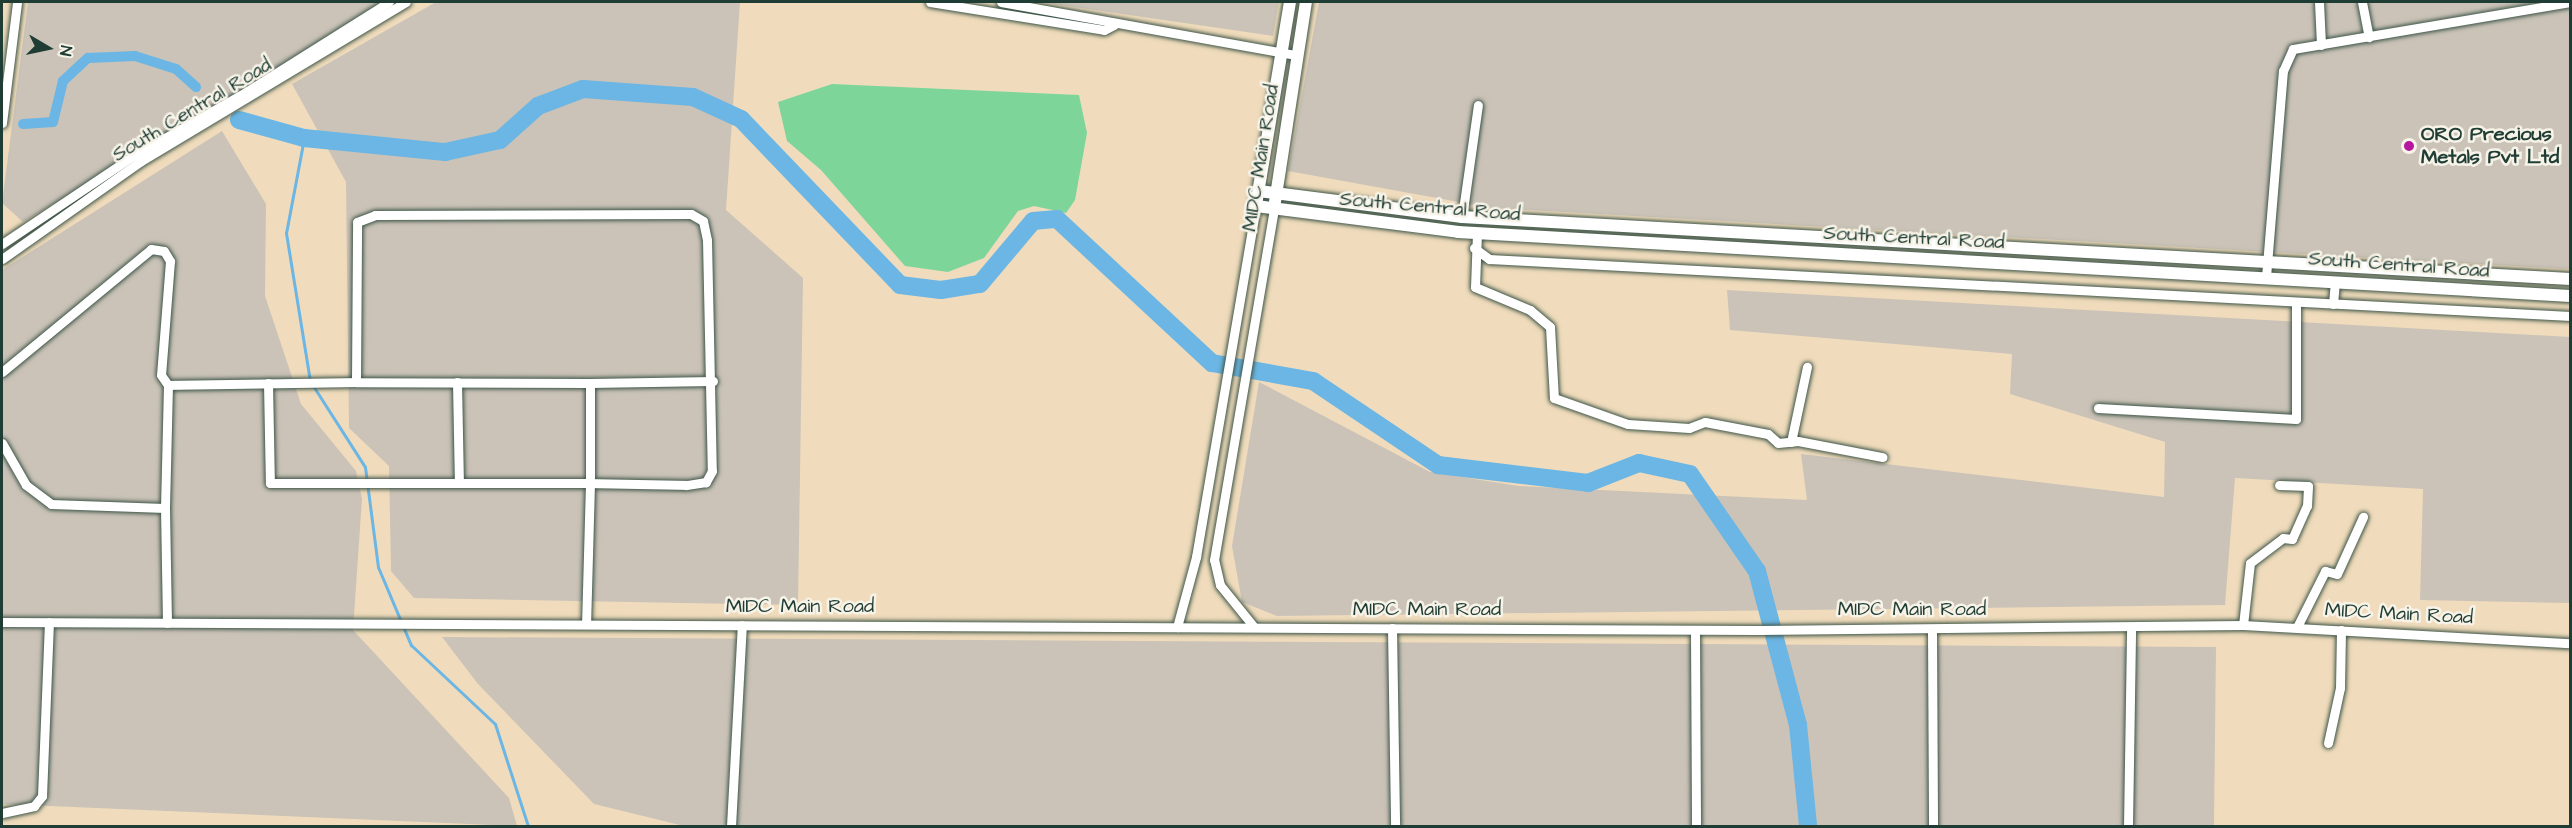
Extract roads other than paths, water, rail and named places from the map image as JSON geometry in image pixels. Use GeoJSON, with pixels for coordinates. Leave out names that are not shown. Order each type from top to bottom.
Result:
{"type":"FeatureCollection","features":[{"type":"Feature","properties":{"kind":"main road","name":"MIDC Main Road"},"geometry":{"type":"LineString","coordinates":[[1256,206],[1290,2]]}},
{"type":"Feature","properties":{"kind":"main road","name":"MIDC Main Road"},"geometry":{"type":"LineString","coordinates":[[1274,209],[1306,2]]}},
{"type":"Feature","properties":{"kind":"main road","name":"South Central Road"},"geometry":{"type":"LineString","coordinates":[[1259,191],[1462,217],[2571,279]]}},
{"type":"Feature","properties":{"kind":"main road","name":"South Central Road"},"geometry":{"type":"LineString","coordinates":[[1256,206],[1477,233],[2571,296]]}},
{"type":"Feature","properties":{"kind":"main road"},"geometry":{"type":"LineString","coordinates":[[1876,256],[1877,240]]}},
{"type":"Feature","properties":{"kind":"street"},"geometry":{"type":"LineString","coordinates":[[2,123],[17,2]]}},
{"type":"Feature","properties":{"kind":"street","name":"South Central Road"},"geometry":{"type":"LineString","coordinates":[[2,244],[133,156],[246,92],[389,2]]}},
{"type":"Feature","properties":{"kind":"street","name":"South Central Road"},"geometry":{"type":"LineString","coordinates":[[2,259],[141,161],[406,2]]}},
{"type":"Feature","properties":{"kind":"street"},"geometry":{"type":"LineString","coordinates":[[930,2],[1104,30],[1114,25]]}},
{"type":"Feature","properties":{"kind":"street"},"geometry":{"type":"LineString","coordinates":[[1001,2],[1105,18],[1114,25],[1296,55]]}},
{"type":"Feature","properties":{"kind":"street"},"geometry":{"type":"LineString","coordinates":[[2319,2],[2321,45]]}},
{"type":"Feature","properties":{"kind":"street"},"geometry":{"type":"LineString","coordinates":[[2362,2],[2369,37]]}},
{"type":"Feature","properties":{"kind":"street"},"geometry":{"type":"LineString","coordinates":[[2266,277],[2283,71],[2293,49],[2543,4],[2571,2]]}},
{"type":"Feature","properties":{"kind":"street"},"geometry":{"type":"LineString","coordinates":[[1462,217],[1478,105]]}},
{"type":"Feature","properties":{"kind":"street","name":"MIDC Main Road"},"geometry":{"type":"LineString","coordinates":[[1177,627],[1196,557],[1256,206]]}},
{"type":"Feature","properties":{"kind":"street","name":"MIDC Main Road"},"geometry":{"type":"LineString","coordinates":[[1254,627],[1215,573],[1240,406],[1274,209]]}},
{"type":"Feature","properties":{"kind":"street"},"geometry":{"type":"LineString","coordinates":[[268,383],[270,483],[706,482],[712,471],[712,381],[707,240],[703,221],[691,214],[375,215],[357,222],[356,382]]}},
{"type":"Feature","properties":{"kind":"street"},"geometry":{"type":"LineString","coordinates":[[1477,233],[1474,248],[1475,287],[1530,310],[1550,327],[1554,398],[1628,424],[1689,428],[1705,422],[1791,442],[1882,457]]}},
{"type":"Feature","properties":{"kind":"street"},"geometry":{"type":"LineString","coordinates":[[1474,248],[1497,259],[2571,316]]}},
{"type":"Feature","properties":{"kind":"street"},"geometry":{"type":"LineString","coordinates":[[3,366],[152,249],[164,251],[170,261],[161,375],[168,385],[165,508],[167,623]]}},
{"type":"Feature","properties":{"kind":"street"},"geometry":{"type":"LineString","coordinates":[[2333,304],[2335,281]]}},
{"type":"Feature","properties":{"kind":"street"},"geometry":{"type":"LineString","coordinates":[[2098,408],[2296,419],[2296,302]]}},
{"type":"Feature","properties":{"kind":"street"},"geometry":{"type":"LineString","coordinates":[[1791,442],[1806,367]]}},
{"type":"Feature","properties":{"kind":"street"},"geometry":{"type":"LineString","coordinates":[[168,385],[712,381]]}},
{"type":"Feature","properties":{"kind":"street"},"geometry":{"type":"LineString","coordinates":[[457,382],[459,482]]}},
{"type":"Feature","properties":{"kind":"street"},"geometry":{"type":"LineString","coordinates":[[586,624],[590,382]]}},
{"type":"Feature","properties":{"kind":"street"},"geometry":{"type":"LineString","coordinates":[[2,443],[26,485],[51,504],[165,508]]}},
{"type":"Feature","properties":{"kind":"street"},"geometry":{"type":"LineString","coordinates":[[2242,625],[2250,563],[2283,538],[2292,539],[2307,506],[2308,486],[2280,485]]}},
{"type":"Feature","properties":{"kind":"street"},"geometry":{"type":"LineString","coordinates":[[2297,627],[2325,572],[2337,574],[2363,517]]}},
{"type":"Feature","properties":{"kind":"street","name":"MIDC Main Road"},"geometry":{"type":"LineString","coordinates":[[2,622],[1695,630],[2242,625],[2571,643]]}},
{"type":"Feature","properties":{"kind":"street"},"geometry":{"type":"LineString","coordinates":[[2,813],[34,806],[42,796],[49,622]]}},
{"type":"Feature","properties":{"kind":"street"},"geometry":{"type":"LineString","coordinates":[[731,826],[742,625]]}},
{"type":"Feature","properties":{"kind":"street"},"geometry":{"type":"LineString","coordinates":[[2128,826],[2131,627]]}},
{"type":"Feature","properties":{"kind":"street"},"geometry":{"type":"LineString","coordinates":[[1392,628],[1395,826]]}},
{"type":"Feature","properties":{"kind":"street"},"geometry":{"type":"LineString","coordinates":[[1932,629],[1933,826]]}},
{"type":"Feature","properties":{"kind":"street"},"geometry":{"type":"LineString","coordinates":[[1695,630],[1696,826]]}},
{"type":"Feature","properties":{"kind":"street"},"geometry":{"type":"LineString","coordinates":[[2328,743],[2340,688],[2342,630]]}},
{"type":"Feature","properties":{"kind":"waterway"},"geometry":{"type":"LineString","coordinates":[[23,124],[53,122],[63,81],[88,58],[135,56],[176,69],[196,87]]}},
{"type":"Feature","properties":{"kind":"waterway"},"geometry":{"type":"LineString","coordinates":[[239,120],[304,138],[445,152],[500,140],[538,106],[583,89],[693,97],[741,119],[900,285],[941,290],[980,284],[1033,221],[1057,219],[1212,363],[1313,381],[1438,465],[1588,483],[1639,463],[1690,474],[1757,571],[1798,725],[1808,826]]}},
{"type":"Feature","properties":{"kind":"waterway"},"geometry":{"type":"LineString","coordinates":[[304,138],[286,233],[310,381],[365,467],[378,567],[411,645],[495,724],[528,826]]}},
{"type":"Feature","properties":{"kind":"place","name":"ORO Precious Metals Pvt Ltd"},"geometry":{"type":"Point","coordinates":[2409,146]}}]}
